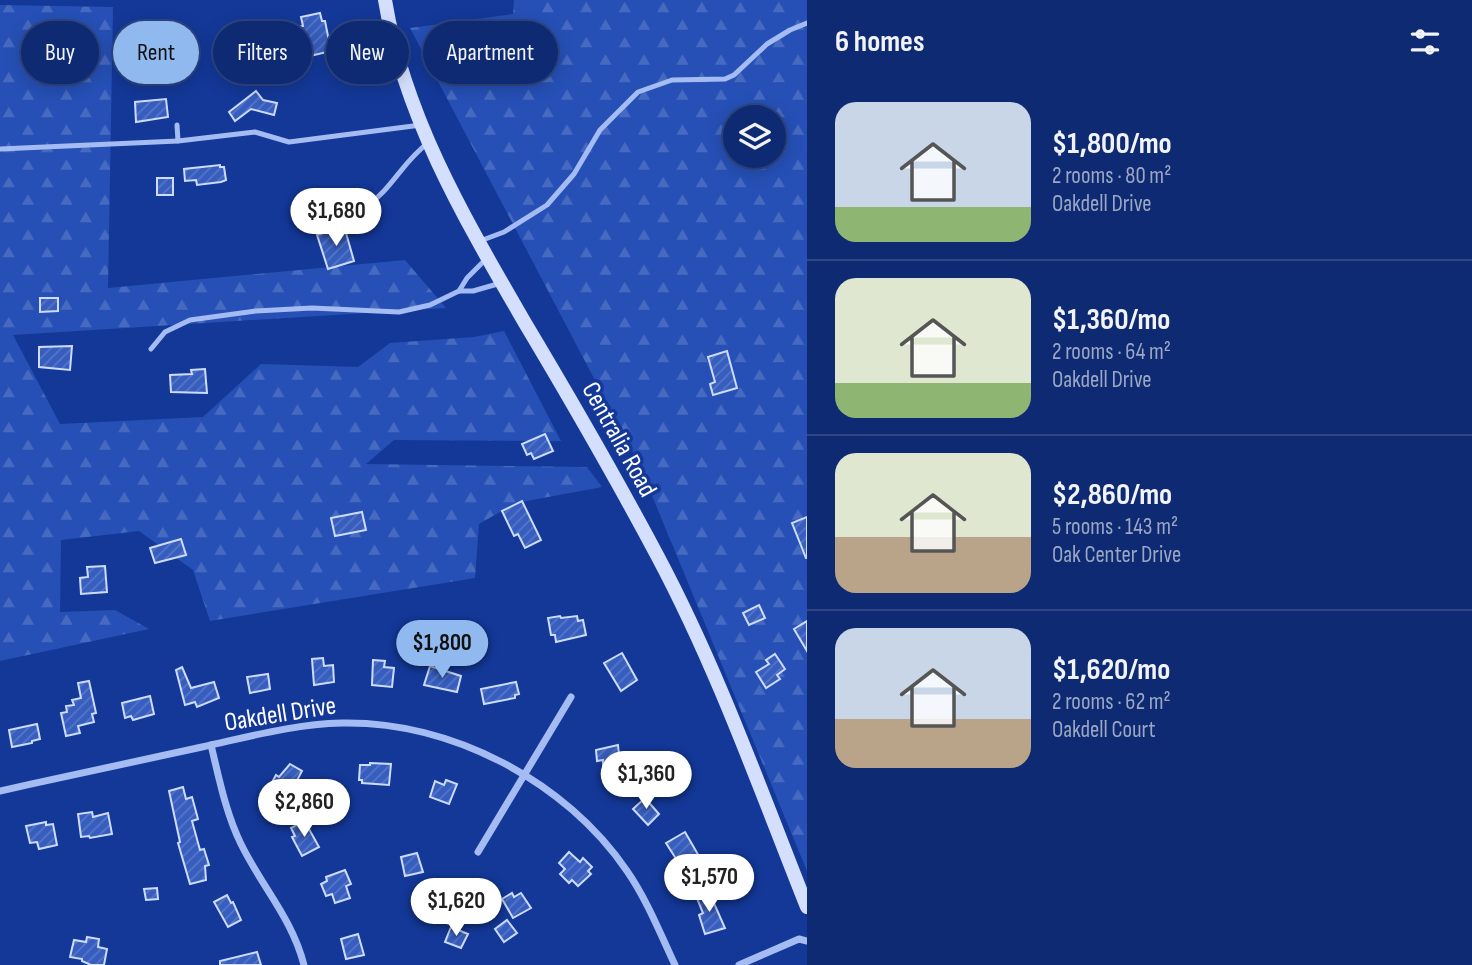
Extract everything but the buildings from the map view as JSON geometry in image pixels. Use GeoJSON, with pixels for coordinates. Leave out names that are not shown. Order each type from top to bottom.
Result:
{"type":"FeatureCollection","features":[{"type":"Feature","properties":{"kind":"main road","name":"Centralia Road"},"geometry":{"type":"LineString","coordinates":[[385,0],[399,66],[428,143],[502,283],[597,446],[696,633],[740,735],[807,907]]}},
{"type":"Feature","properties":{"kind":"street"},"geometry":{"type":"LineString","coordinates":[[478,852],[571,697]]}},
{"type":"Feature","properties":{"kind":"street","name":"Oakdell Drive"},"geometry":{"type":"LineString","coordinates":[[0,791],[302,726],[369,724],[430,735],[470,748],[524,776],[562,801],[610,849],[645,899],[675,965]]}},
{"type":"Feature","properties":{"kind":"street"},"geometry":{"type":"LineString","coordinates":[[211,745],[223,794],[239,841],[291,929],[304,965]]}},
{"type":"Feature","properties":{"kind":"street"},"geometry":{"type":"LineString","coordinates":[[739,965],[799,939],[807,941]]}},
{"type":"Feature","properties":{"kind":"lane"},"geometry":{"type":"LineString","coordinates":[[480,241],[504,232],[547,205],[573,174],[600,130],[638,92],[672,80],[725,79],[734,75],[767,44],[807,23]]}},
{"type":"Feature","properties":{"kind":"lane"},"geometry":{"type":"LineString","coordinates":[[177,125],[178,141]]}},
{"type":"Feature","properties":{"kind":"lane"},"geometry":{"type":"LineString","coordinates":[[0,149],[178,141],[255,132],[289,142],[421,125]]}},
{"type":"Feature","properties":{"kind":"lane"},"geometry":{"type":"LineString","coordinates":[[320,228],[360,210],[382,193],[414,153],[428,143]]}},
{"type":"Feature","properties":{"kind":"lane"},"geometry":{"type":"LineString","coordinates":[[459,291],[467,278],[488,257]]}},
{"type":"Feature","properties":{"kind":"lane"},"geometry":{"type":"LineString","coordinates":[[151,349],[165,332],[190,320],[257,311],[312,308],[399,312],[430,305],[459,291],[502,283]]}},
{"type":"Feature","properties":{"kind":"green space"},"geometry":{"type":"Polygon","coordinates":[[[514,0],[807,0],[807,871],[639,464],[439,84],[558,84],[558,21],[462,21],[513,14],[514,0]]]}},
{"type":"Feature","properties":{"kind":"green space"},"geometry":{"type":"Polygon","coordinates":[[[0,5],[113,7],[108,288],[405,260],[446,308],[13,335],[60,424],[203,417],[261,364],[358,367],[390,343],[474,337],[504,331],[561,441],[394,440],[366,464],[587,467],[602,487],[516,503],[479,524],[475,578],[210,621],[193,570],[139,531],[61,540],[60,612],[115,610],[149,629],[0,661],[0,5]]]}},
{"type":"Feature","properties":{"kind":"green space"},"geometry":{"type":"Polygon","coordinates":[[[423,26],[423,53],[410,28],[423,26]]]}}]}
